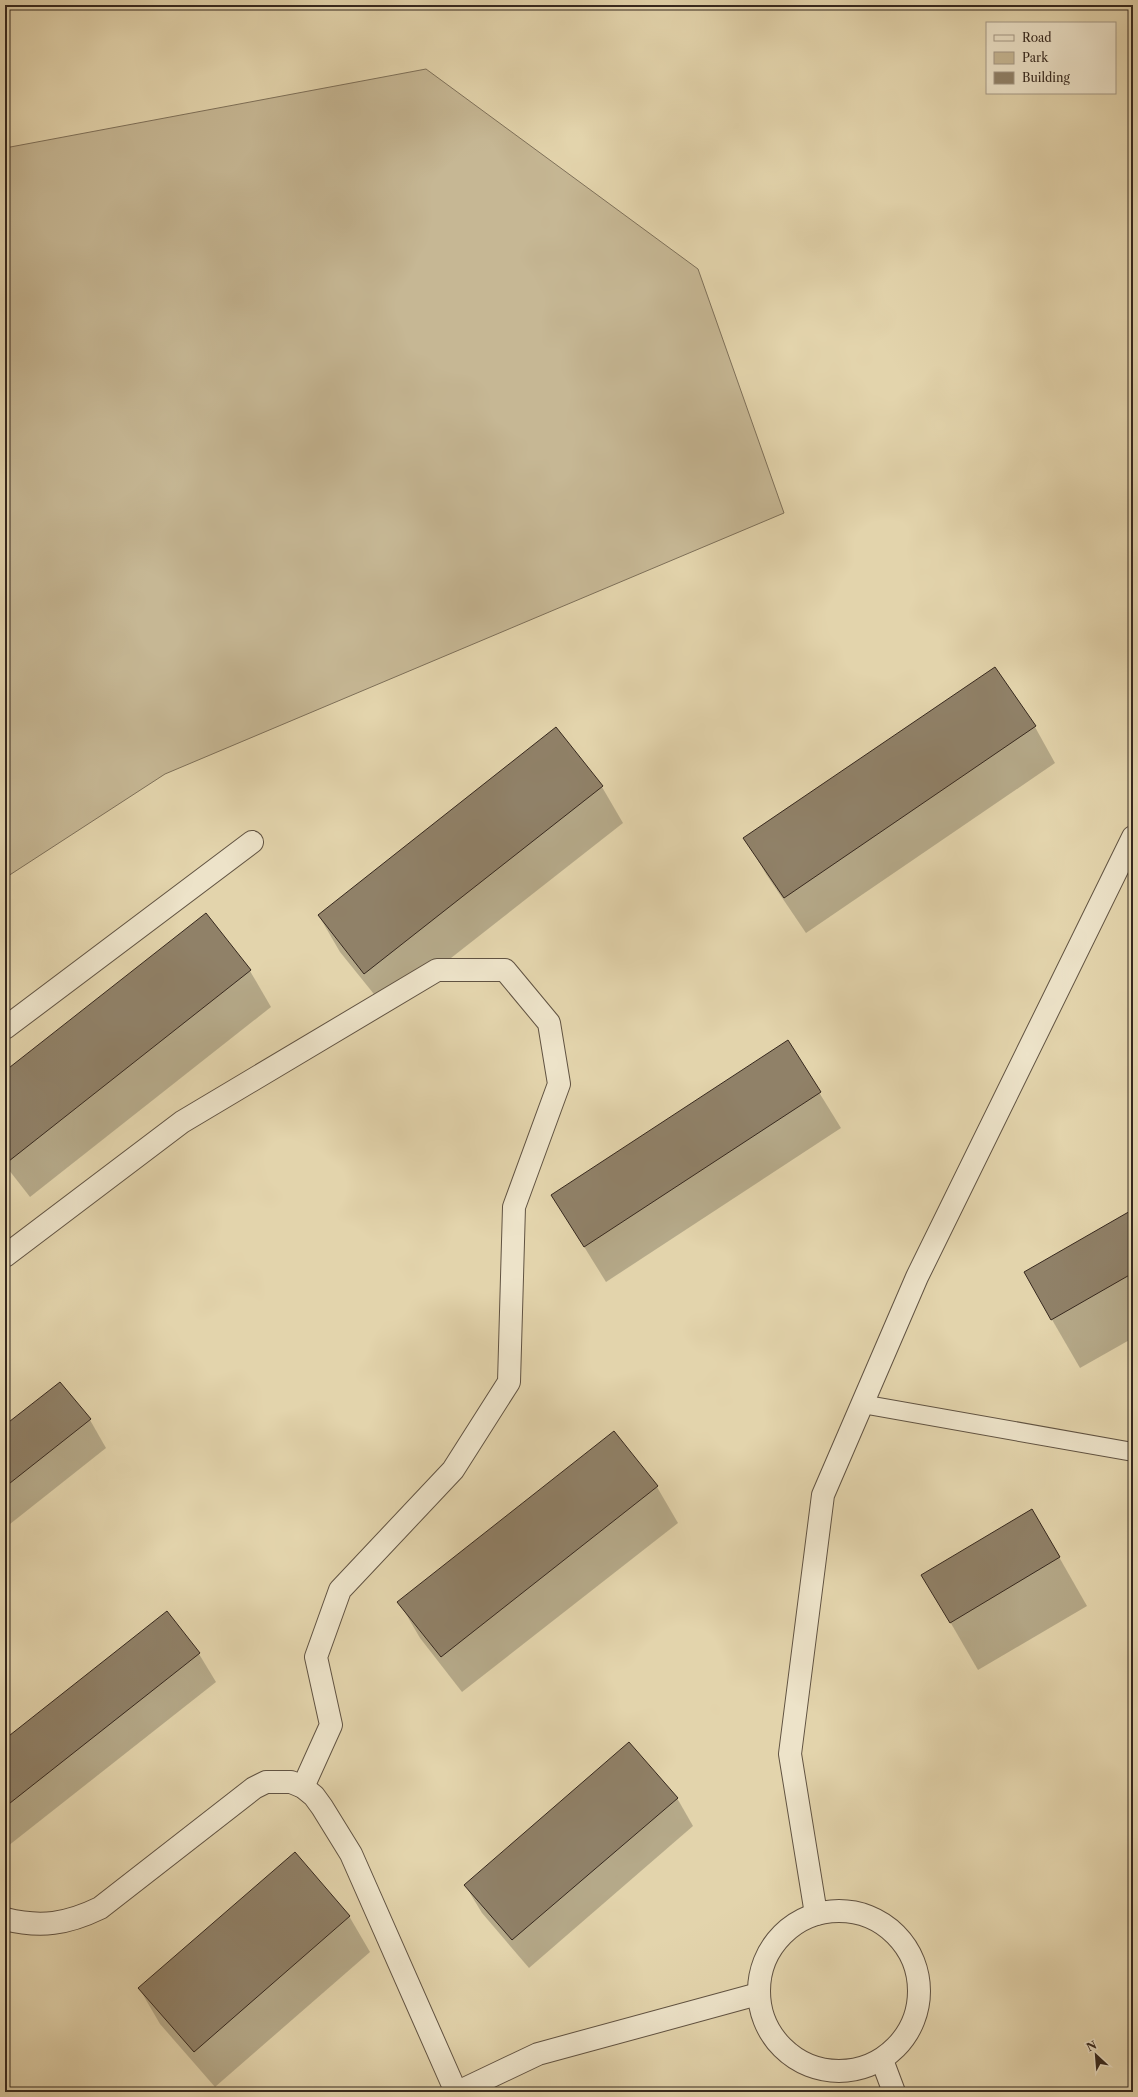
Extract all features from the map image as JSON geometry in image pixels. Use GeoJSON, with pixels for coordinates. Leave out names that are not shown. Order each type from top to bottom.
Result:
{"type":"FeatureCollection","features":[{"type":"Feature","properties":{"kind":"street"},"geometry":{"type":"LineString","coordinates":[[816,1914],[790,1754],[823,1495],[917,1277],[1133,837]]}},
{"type":"Feature","properties":{"kind":"street"},"geometry":{"type":"LineString","coordinates":[[5,1028],[252,842]]}},
{"type":"Feature","properties":{"kind":"street"},"geometry":{"type":"LineString","coordinates":[[5,1256],[182,1122],[437,970],[505,970],[549,1023],[559,1084],[514,1207],[509,1382],[453,1470],[340,1590],[316,1657],[330,1725],[304,1787]]}},
{"type":"Feature","properties":{"kind":"street"},"geometry":{"type":"LineString","coordinates":[[5,1920],[23,1924],[43,1925],[82,1917],[100,1908],[254,1788],[266,1782],[291,1782],[304,1787],[314,1796],[351,1854],[457,2092],[538,2054],[758,1994]]}},
{"type":"Feature","properties":{"kind":"street"},"geometry":{"type":"LineString","coordinates":[[836,1911],[857,1912],[877,1920],[894,1932],[908,1948],[917,1968],[920,1988],[918,2009],[910,2029],[898,2046],[882,2060],[863,2068],[842,2072],[821,2070],[801,2062],[784,2050],[771,2034],[762,2015],[758,1994],[760,1973],[768,1954],[780,1937],[796,1923],[816,1914],[836,1911]]}},
{"type":"Feature","properties":{"kind":"street"},"geometry":{"type":"LineString","coordinates":[[882,2060],[894,2092]]}},
{"type":"Feature","properties":{"kind":"lane"},"geometry":{"type":"LineString","coordinates":[[862,1404],[1133,1452]]}},
{"type":"Feature","properties":{"kind":"green space"},"geometry":{"type":"Polygon","coordinates":[[[426,69],[698,269],[784,513],[165,774],[5,878],[5,148],[426,69]]]}},
{"type":"Feature","properties":{"kind":"building"},"geometry":{"type":"Polygon","coordinates":[[[995,667],[1036,726],[784,898],[743,838],[995,667]]]}},
{"type":"Feature","properties":{"kind":"building"},"geometry":{"type":"Polygon","coordinates":[[[556,727],[603,786],[364,974],[318,915],[556,727]]]}},
{"type":"Feature","properties":{"kind":"building"},"geometry":{"type":"Polygon","coordinates":[[[206,913],[251,970],[9,1161],[5,1157],[5,1071],[206,913]]]}},
{"type":"Feature","properties":{"kind":"building"},"geometry":{"type":"Polygon","coordinates":[[[788,1040],[821,1092],[584,1247],[551,1195],[788,1040]]]}},
{"type":"Feature","properties":{"kind":"building"},"geometry":{"type":"Polygon","coordinates":[[[1132,1210],[1133,1273],[1051,1320],[1024,1272],[1132,1210]]]}},
{"type":"Feature","properties":{"kind":"building"},"geometry":{"type":"Polygon","coordinates":[[[60,1382],[91,1419],[5,1487],[5,1425],[60,1382]]]}},
{"type":"Feature","properties":{"kind":"building"},"geometry":{"type":"Polygon","coordinates":[[[614,1431],[658,1486],[441,1657],[397,1602],[614,1431]]]}},
{"type":"Feature","properties":{"kind":"building"},"geometry":{"type":"Polygon","coordinates":[[[1032,1509],[1060,1557],[950,1623],[921,1575],[1032,1509]]]}},
{"type":"Feature","properties":{"kind":"building"},"geometry":{"type":"Polygon","coordinates":[[[167,1611],[200,1653],[5,1807],[5,1739],[167,1611]]]}},
{"type":"Feature","properties":{"kind":"building"},"geometry":{"type":"Polygon","coordinates":[[[629,1742],[678,1798],[512,1940],[464,1885],[629,1742]]]}},
{"type":"Feature","properties":{"kind":"building"},"geometry":{"type":"Polygon","coordinates":[[[295,1852],[350,1916],[194,2052],[138,1988],[295,1852]]]}}]}
